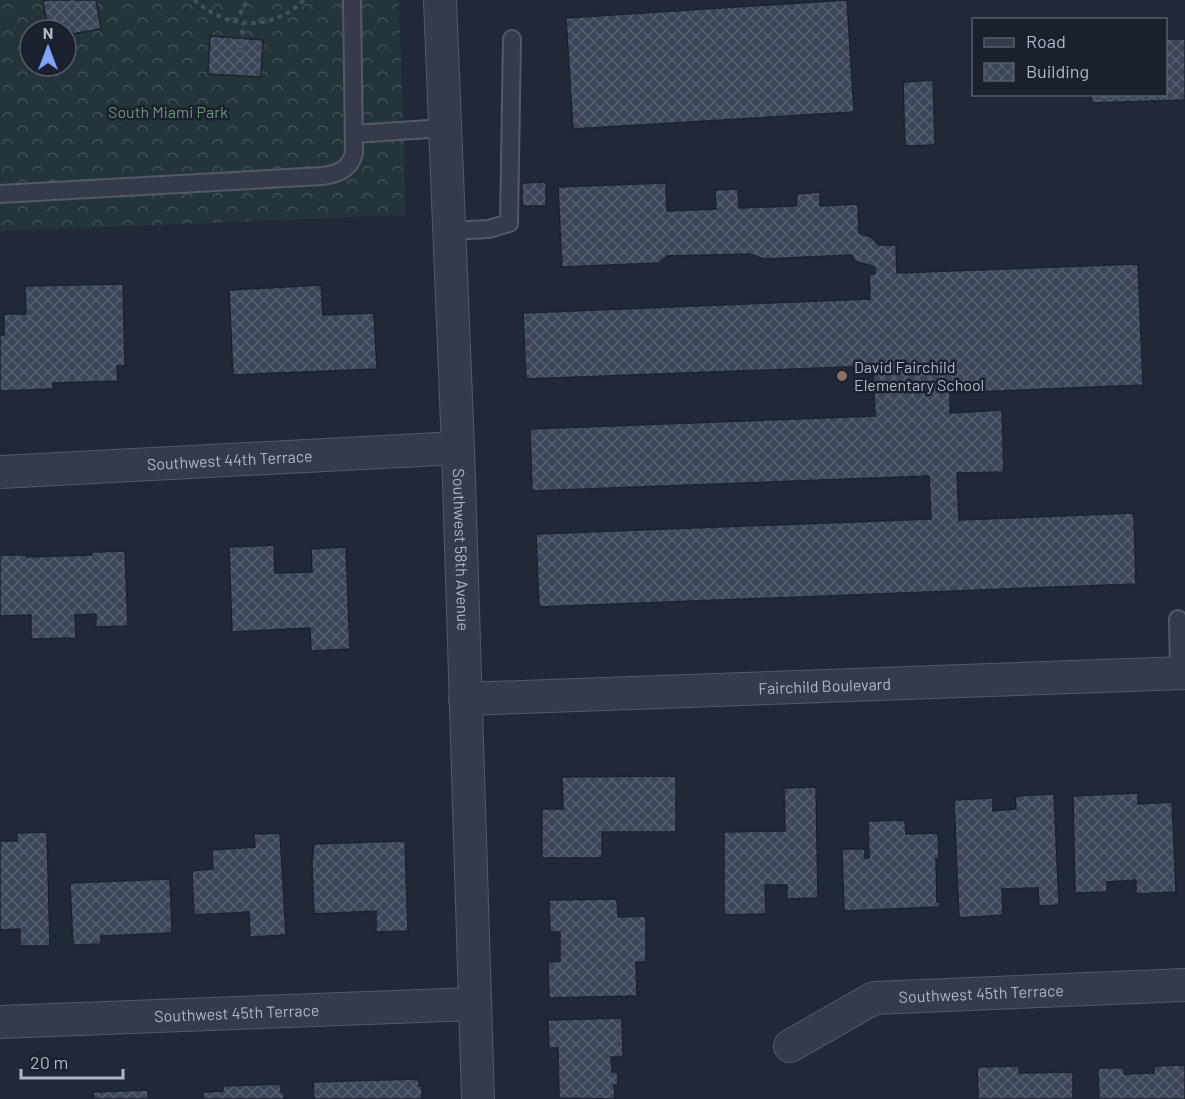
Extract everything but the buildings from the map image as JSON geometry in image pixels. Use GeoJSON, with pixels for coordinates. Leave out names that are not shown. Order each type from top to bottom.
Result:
{"type":"FeatureCollection","features":[{"type":"Feature","properties":{"kind":"street","name":"Southwest 58th Avenue"},"geometry":{"type":"LineString","coordinates":[[440,0],[458,448],[478,1099]]}},
{"type":"Feature","properties":{"kind":"street","name":"Southwest 44th Terrace"},"geometry":{"type":"LineString","coordinates":[[0,472],[458,448]]}},
{"type":"Feature","properties":{"kind":"street","name":"Fairchild Boulevard"},"geometry":{"type":"LineString","coordinates":[[465,699],[1182,673]]}},
{"type":"Feature","properties":{"kind":"street","name":"Southwest 45th Terrace"},"geometry":{"type":"LineString","coordinates":[[790,1046],[874,998],[1185,985]]}},
{"type":"Feature","properties":{"kind":"street","name":"Southwest 45th Terrace"},"geometry":{"type":"LineString","coordinates":[[0,1022],[474,1004]]}},
{"type":"Feature","properties":{"kind":"lane"},"geometry":{"type":"LineString","coordinates":[[0,194],[333,174],[343,170],[352,161],[354,153],[352,0]]}},
{"type":"Feature","properties":{"kind":"lane"},"geometry":{"type":"LineString","coordinates":[[449,231],[489,229],[509,223],[512,39]]}},
{"type":"Feature","properties":{"kind":"lane"},"geometry":{"type":"LineString","coordinates":[[354,134],[444,128]]}},
{"type":"Feature","properties":{"kind":"lane"},"geometry":{"type":"LineString","coordinates":[[1178,619],[1182,673]]}},
{"type":"Feature","properties":{"kind":"path"},"geometry":{"type":"LineString","coordinates":[[72,0],[74,11]]}},
{"type":"Feature","properties":{"kind":"path"},"geometry":{"type":"LineString","coordinates":[[194,0],[210,13],[243,23],[274,19],[286,14],[304,0]]}},
{"type":"Feature","properties":{"kind":"path"},"geometry":{"type":"LineString","coordinates":[[235,22],[249,0]]}},
{"type":"Feature","properties":{"kind":"path"},"geometry":{"type":"LineString","coordinates":[[240,52],[243,23]]}},
{"type":"Feature","properties":{"kind":"green space","name":"South Miami Park"},"geometry":{"type":"Polygon","coordinates":[[[0,0],[399,0],[406,215],[0,231],[0,0]]]}},
{"type":"Feature","properties":{"kind":"place","name":"David Fairchild Elementary School"},"geometry":{"type":"Point","coordinates":[842,376]}}]}
